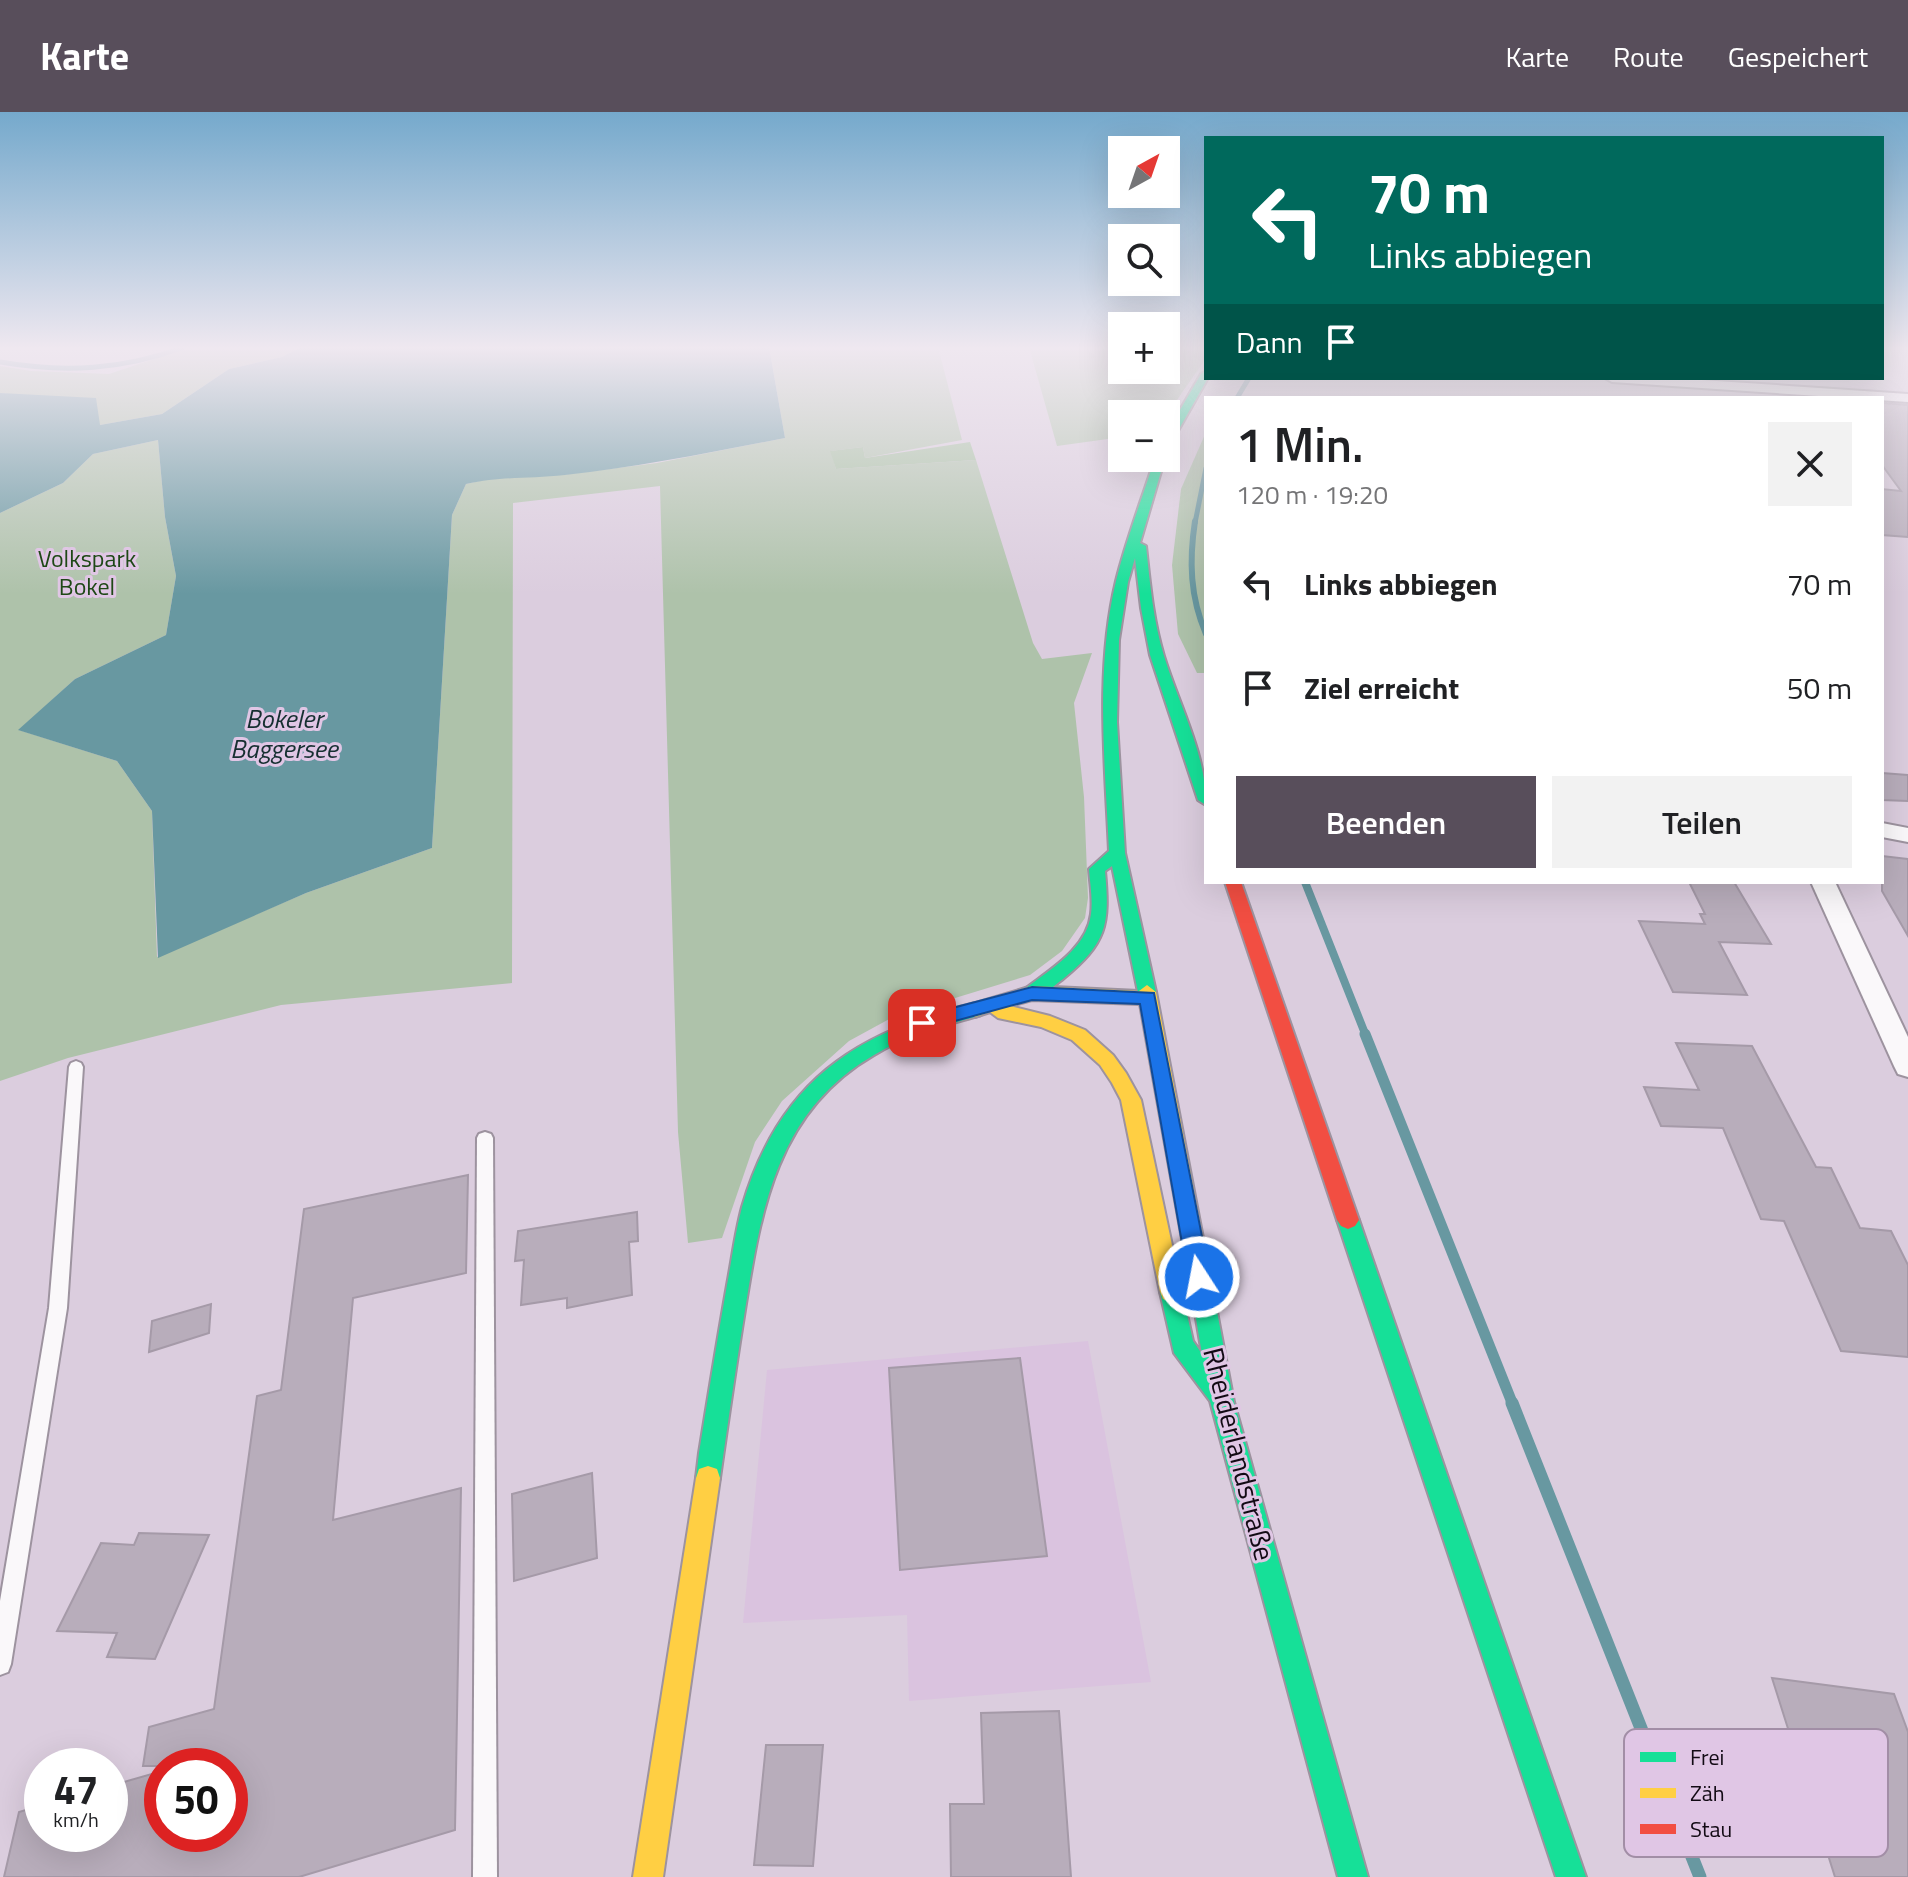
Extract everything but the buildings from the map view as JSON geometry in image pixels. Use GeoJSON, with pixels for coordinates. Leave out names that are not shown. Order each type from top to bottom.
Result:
{"type":"FeatureCollection","features":[{"type":"Feature","properties":{"kind":"main road","name":"Rheiderlandstraße"},"geometry":{"type":"LineString","coordinates":[[1155,472],[1122,582],[1113,640],[1110,722],[1117,853],[1148,998],[1222,1402],[1353,1877]]}},
{"type":"Feature","properties":{"kind":"main road"},"geometry":{"type":"LineString","coordinates":[[1136,532],[1145,562],[1150,622],[1204,794]]}},
{"type":"Feature","properties":{"kind":"main road"},"geometry":{"type":"LineString","coordinates":[[1032,993],[1065,967],[1086,943],[1099,919],[1097,869],[1117,853]]}},
{"type":"Feature","properties":{"kind":"main road"},"geometry":{"type":"LineString","coordinates":[[1234,884],[1571,1877]]}},
{"type":"Feature","properties":{"kind":"main road"},"geometry":{"type":"LineString","coordinates":[[648,1877],[730,1328],[753,1203],[769,1158],[793,1115],[822,1081],[857,1054],[884,1039],[948,1015],[1032,993],[1148,998]]}},
{"type":"Feature","properties":{"kind":"main road"},"geometry":{"type":"LineString","coordinates":[[984,1008],[1033,1016],[1068,1028],[1099,1046],[1118,1068],[1131,1100],[1182,1345],[1222,1402]]}},
{"type":"Feature","properties":{"kind":"street"},"geometry":{"type":"LineString","coordinates":[[1884,830],[1908,835]]}},
{"type":"Feature","properties":{"kind":"street"},"geometry":{"type":"LineString","coordinates":[[1824,884],[1908,1066]]}},
{"type":"Feature","properties":{"kind":"lane"},"geometry":{"type":"LineString","coordinates":[[0,1664],[58,1308],[76,1067]]}},
{"type":"Feature","properties":{"kind":"lane"},"geometry":{"type":"LineString","coordinates":[[485,1138],[485,1877]]}},
{"type":"Feature","properties":{"kind":"shaded area"},"geometry":{"type":"Polygon","coordinates":[[[1088,1341],[1151,1682],[909,1701],[907,1615],[743,1623],[767,1370],[1088,1341]]]}},
{"type":"Feature","properties":{"kind":"green space","name":"Volkspark Bokel"},"geometry":{"type":"Polygon","coordinates":[[[783,429],[959,429],[962,440],[865,458],[863,447],[831,451],[836,469],[976,460],[1033,643],[1042,659],[1092,653],[1074,703],[1084,797],[1088,898],[1085,918],[1062,951],[1030,975],[893,1017],[849,1041],[782,1101],[755,1142],[722,1238],[688,1243],[678,1132],[660,486],[513,503],[512,983],[281,1005],[68,1058],[0,1081],[0,513],[63,483],[93,454],[158,440],[165,517],[176,576],[166,635],[75,679],[19,730],[117,761],[152,811],[157,957],[306,893],[432,848],[452,515],[466,484],[502,476],[561,475],[657,463],[785,438],[783,429]]]}},
{"type":"Feature","properties":{"kind":"green space"},"geometry":{"type":"Polygon","coordinates":[[[1052,429],[1108,429],[1108,439],[1057,446],[1052,429]]]}},
{"type":"Feature","properties":{"kind":"green space"},"geometry":{"type":"Polygon","coordinates":[[[1204,437],[1204,673],[1197,673],[1178,634],[1172,565],[1181,489],[1204,437]]]}},
{"type":"Feature","properties":{"kind":"green space"},"geometry":{"type":"Polygon","coordinates":[[[970,442],[976,460],[836,469],[830,451],[863,447],[865,458],[970,442]]]}},
{"type":"Feature","properties":{"kind":"water","name":"Bokeler Baggersee"},"geometry":{"type":"Polygon","coordinates":[[[0,429],[783,429],[785,438],[620,468],[466,484],[452,515],[432,848],[306,893],[158,958],[152,811],[117,761],[18,730],[75,679],[166,635],[176,576],[165,517],[158,440],[93,454],[63,483],[0,513],[0,429]]]}},
{"type":"Feature","properties":{"kind":"waterway"},"geometry":{"type":"LineString","coordinates":[[1195,523],[1204,478]]}},
{"type":"Feature","properties":{"kind":"waterway"},"geometry":{"type":"LineString","coordinates":[[1195,521],[1192,579],[1204,628]]}},
{"type":"Feature","properties":{"kind":"waterway"},"geometry":{"type":"LineString","coordinates":[[1306,884],[1366,1036]]}},
{"type":"Feature","properties":{"kind":"waterway"},"geometry":{"type":"LineString","coordinates":[[1365,1034],[1513,1405]]}},
{"type":"Feature","properties":{"kind":"waterway"},"geometry":{"type":"LineString","coordinates":[[1512,1403],[1641,1729]]}},
{"type":"Feature","properties":{"kind":"waterway"},"geometry":{"type":"LineString","coordinates":[[1692,1857],[1700,1877]]}},
{"type":"Feature","properties":{"kind":"traffic: fast"},"geometry":{"type":"LineString","coordinates":[[1147,992],[1117,853],[1110,722],[1113,640],[1122,582],[1156,472]]}},
{"type":"Feature","properties":{"kind":"traffic: fast"},"geometry":{"type":"LineString","coordinates":[[1140,546],[1147,608],[1157,655],[1204,794]]}},
{"type":"Feature","properties":{"kind":"traffic: fast"},"geometry":{"type":"LineString","coordinates":[[1032,993],[1074,959],[1092,938],[1100,913],[1097,869],[1117,853]]}},
{"type":"Feature","properties":{"kind":"traffic: fast"},"geometry":{"type":"LineString","coordinates":[[708,1478],[749,1221],[768,1163],[786,1128],[809,1098],[835,1072],[865,1051],[898,1033],[975,1010]]}},
{"type":"Feature","properties":{"kind":"traffic: fast"},"geometry":{"type":"LineString","coordinates":[[1348,1220],[1571,1877]]}},
{"type":"Feature","properties":{"kind":"traffic: fast"},"geometry":{"type":"LineString","coordinates":[[1171,1292],[1182,1345],[1215,1392]]}},
{"type":"Feature","properties":{"kind":"traffic: fast"},"geometry":{"type":"LineString","coordinates":[[1204,1301],[1222,1402],[1353,1877]]}},
{"type":"Feature","properties":{"kind":"traffic: slow"},"geometry":{"type":"LineString","coordinates":[[1147,992],[1204,1301]]}},
{"type":"Feature","properties":{"kind":"traffic: slow"},"geometry":{"type":"LineString","coordinates":[[975,1010],[1032,993],[1148,998]]}},
{"type":"Feature","properties":{"kind":"traffic: slow"},"geometry":{"type":"LineString","coordinates":[[998,1011],[1043,1020],[1078,1035],[1107,1060],[1119,1078],[1131,1100],[1171,1292]]}},
{"type":"Feature","properties":{"kind":"traffic: slow"},"geometry":{"type":"LineString","coordinates":[[648,1877],[708,1478]]}},
{"type":"Feature","properties":{"kind":"traffic: jam"},"geometry":{"type":"LineString","coordinates":[[1234,884],[1348,1220]]}},
{"type":"Feature","properties":{"kind":"route"},"geometry":{"type":"LineString","coordinates":[[922,1023],[1032,993],[1148,998],[1199,1277]]}}]}
